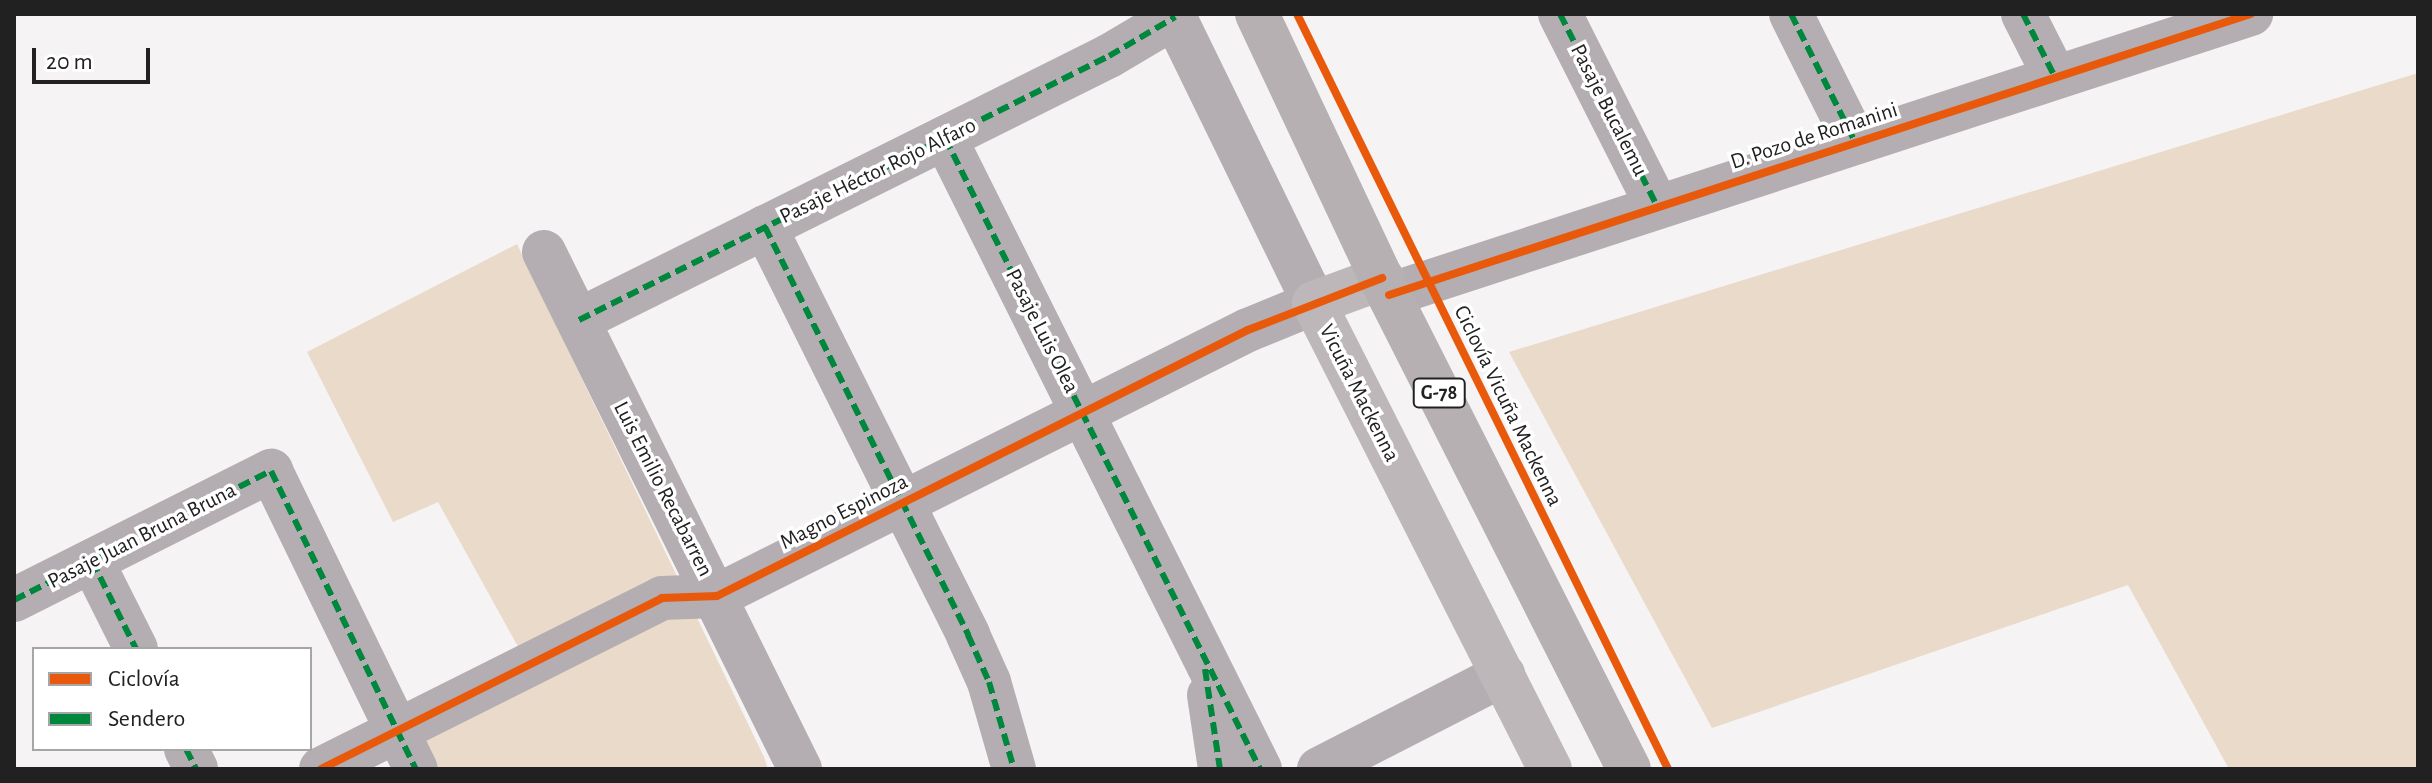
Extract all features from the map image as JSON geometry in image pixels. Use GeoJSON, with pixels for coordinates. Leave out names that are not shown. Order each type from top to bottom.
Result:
{"type":"FeatureCollection","features":[{"type":"Feature","properties":{"kind":"main road","name":"G-78"},"geometry":{"type":"LineString","coordinates":[[1257,14],[1386,286],[1629,769]]}},
{"type":"Feature","properties":{"kind":"street","name":"Pasaje Bucalemu"},"geometry":{"type":"LineString","coordinates":[[1560,14],[1657,206]]}},
{"type":"Feature","properties":{"kind":"street"},"geometry":{"type":"LineString","coordinates":[[1791,14],[1855,142]]}},
{"type":"Feature","properties":{"kind":"street"},"geometry":{"type":"LineString","coordinates":[[2023,14],[2055,77]]}},
{"type":"Feature","properties":{"kind":"street","name":"D. Pozo de Romanini"},"geometry":{"type":"LineString","coordinates":[[1386,286],[1657,206],[2251,14]]}},
{"type":"Feature","properties":{"kind":"street","name":"Pasaje Héctor Rojo Alfaro"},"geometry":{"type":"LineString","coordinates":[[579,320],[1109,56],[1174,15]]}},
{"type":"Feature","properties":{"kind":"street","name":"Vicuña Mackenna"},"geometry":{"type":"LineString","coordinates":[[1174,15],[1314,303],[1550,769]]}},
{"type":"Feature","properties":{"kind":"street","name":"Pasaje Luis Olea"},"geometry":{"type":"LineString","coordinates":[[945,138],[1260,769]]}},
{"type":"Feature","properties":{"kind":"street"},"geometry":{"type":"LineString","coordinates":[[765,227],[989,682],[1014,769]]}},
{"type":"Feature","properties":{"kind":"street","name":"Luis Emilio Recabarren"},"geometry":{"type":"LineString","coordinates":[[544,252],[800,769]]}},
{"type":"Feature","properties":{"kind":"street","name":"Magno Espinoza"},"geometry":{"type":"LineString","coordinates":[[321,769],[408,749],[662,598],[717,596],[1248,330],[1314,303],[1386,286]]}},
{"type":"Feature","properties":{"kind":"street","name":"Pasaje Juan Bruna Bruna"},"geometry":{"type":"LineString","coordinates":[[14,600],[271,471],[408,749]]}},
{"type":"Feature","properties":{"kind":"street"},"geometry":{"type":"LineString","coordinates":[[92,561],[135,647]]}},
{"type":"Feature","properties":{"kind":"street","name":"Pasaje Luis Olea"},"geometry":{"type":"LineString","coordinates":[[1203,653],[1220,769]]}},
{"type":"Feature","properties":{"kind":"street"},"geometry":{"type":"LineString","coordinates":[[1319,769],[1503,675]]}},
{"type":"Feature","properties":{"kind":"street"},"geometry":{"type":"LineString","coordinates":[[187,751],[196,769]]}},
{"type":"Feature","properties":{"kind":"shaded area"},"geometry":{"type":"Polygon","coordinates":[[[2418,73],[2418,769],[2229,769],[2128,585],[1712,728],[1509,352],[2418,73]]]}},
{"type":"Feature","properties":{"kind":"shaded area"},"geometry":{"type":"Polygon","coordinates":[[[517,244],[768,769],[425,769],[413,742],[537,681],[438,502],[393,522],[307,352],[517,244]]]}},
{"type":"Feature","properties":{"kind":"marked path"},"geometry":{"type":"LineString","coordinates":[[1560,14],[1657,206]]}},
{"type":"Feature","properties":{"kind":"marked path"},"geometry":{"type":"LineString","coordinates":[[1791,14],[1855,142]]}},
{"type":"Feature","properties":{"kind":"marked path"},"geometry":{"type":"LineString","coordinates":[[2023,14],[2055,77]]}},
{"type":"Feature","properties":{"kind":"marked path"},"geometry":{"type":"LineString","coordinates":[[579,320],[1109,56],[1175,17]]}},
{"type":"Feature","properties":{"kind":"marked path"},"geometry":{"type":"LineString","coordinates":[[945,138],[1260,769]]}},
{"type":"Feature","properties":{"kind":"marked path"},"geometry":{"type":"LineString","coordinates":[[765,227],[968,635],[989,682],[1014,769]]}},
{"type":"Feature","properties":{"kind":"marked path"},"geometry":{"type":"LineString","coordinates":[[14,600],[271,471],[416,769]]}},
{"type":"Feature","properties":{"kind":"marked path"},"geometry":{"type":"LineString","coordinates":[[92,561],[135,647]]}},
{"type":"Feature","properties":{"kind":"marked path"},"geometry":{"type":"LineString","coordinates":[[1205,669],[1220,769]]}},
{"type":"Feature","properties":{"kind":"marked path"},"geometry":{"type":"LineString","coordinates":[[187,751],[196,769]]}},
{"type":"Feature","properties":{"kind":"cycle path","name":"Ciclovía Vicuña Mackenna"},"geometry":{"type":"LineString","coordinates":[[1297,14],[1668,769]]}},
{"type":"Feature","properties":{"kind":"cycle path"},"geometry":{"type":"LineString","coordinates":[[1389,295],[2251,14]]}},
{"type":"Feature","properties":{"kind":"cycle path"},"geometry":{"type":"LineString","coordinates":[[321,769],[662,598],[717,596],[1248,330],[1382,278]]}}]}
